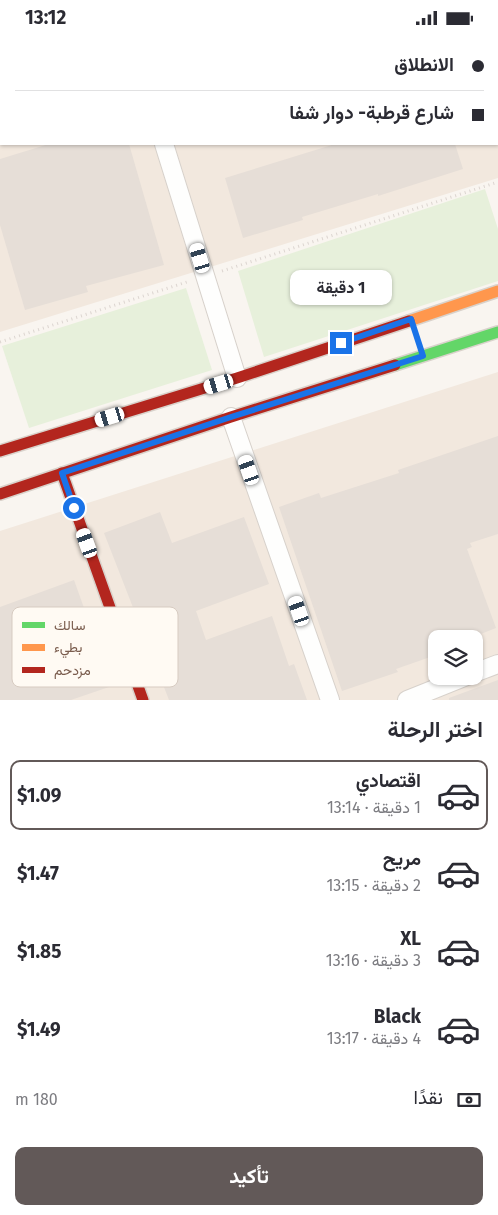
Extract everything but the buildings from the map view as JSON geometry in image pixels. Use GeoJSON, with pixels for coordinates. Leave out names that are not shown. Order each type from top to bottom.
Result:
{"type":"FeatureCollection","features":[{"type":"Feature","properties":{"kind":"main road"},"geometry":{"type":"LineString","coordinates":[[0,450],[412,324],[498,291]]}},
{"type":"Feature","properties":{"kind":"main road"},"geometry":{"type":"LineString","coordinates":[[0,494],[421,351],[498,332]]}},
{"type":"Feature","properties":{"kind":"main road"},"geometry":{"type":"LineString","coordinates":[[62,473],[110,607]]}},
{"type":"Feature","properties":{"kind":"main road"},"geometry":{"type":"LineString","coordinates":[[138,687],[143,700]]}},
{"type":"Feature","properties":{"kind":"street"},"geometry":{"type":"LineString","coordinates":[[164,145],[237,378]]}},
{"type":"Feature","properties":{"kind":"street"},"geometry":{"type":"LineString","coordinates":[[231,417],[330,700]]}},
{"type":"Feature","properties":{"kind":"street"},"geometry":{"type":"LineString","coordinates":[[483,670],[498,664]]}},
{"type":"Feature","properties":{"kind":"street"},"geometry":{"type":"LineString","coordinates":[[407,700],[444,685]]}},
{"type":"Feature","properties":{"kind":"path"},"geometry":{"type":"LineString","coordinates":[[0,342],[498,182]]}},
{"type":"Feature","properties":{"kind":"shaded area"},"geometry":{"type":"Polygon","coordinates":[[[0,145],[498,145],[498,178],[0,332],[0,145]]]}},
{"type":"Feature","properties":{"kind":"shaded area"},"geometry":{"type":"Polygon","coordinates":[[[498,372],[498,700],[0,700],[0,531],[498,372]]]}},
{"type":"Feature","properties":{"kind":"green space"},"geometry":{"type":"Polygon","coordinates":[[[485,189],[498,229],[498,281],[264,357],[238,271],[485,189]]]}},
{"type":"Feature","properties":{"kind":"green space"},"geometry":{"type":"Polygon","coordinates":[[[186,288],[212,370],[29,428],[2,346],[186,288]]]}},
{"type":"Feature","properties":{"kind":"traffic: fast"},"geometry":{"type":"LineString","coordinates":[[395,365],[498,332]]}},
{"type":"Feature","properties":{"kind":"traffic: slow"},"geometry":{"type":"LineString","coordinates":[[409,321],[498,291]]}},
{"type":"Feature","properties":{"kind":"traffic: jam"},"geometry":{"type":"LineString","coordinates":[[0,451],[237,378],[409,321]]}},
{"type":"Feature","properties":{"kind":"traffic: jam"},"geometry":{"type":"LineString","coordinates":[[0,494],[395,365]]}},
{"type":"Feature","properties":{"kind":"traffic: jam"},"geometry":{"type":"LineString","coordinates":[[62,473],[110,607]]}},
{"type":"Feature","properties":{"kind":"traffic: jam"},"geometry":{"type":"LineString","coordinates":[[138,687],[143,700]]}},
{"type":"Feature","properties":{"kind":"route"},"geometry":{"type":"LineString","coordinates":[[74,508],[62,473],[423,356],[411,319],[341,343]]}}]}
